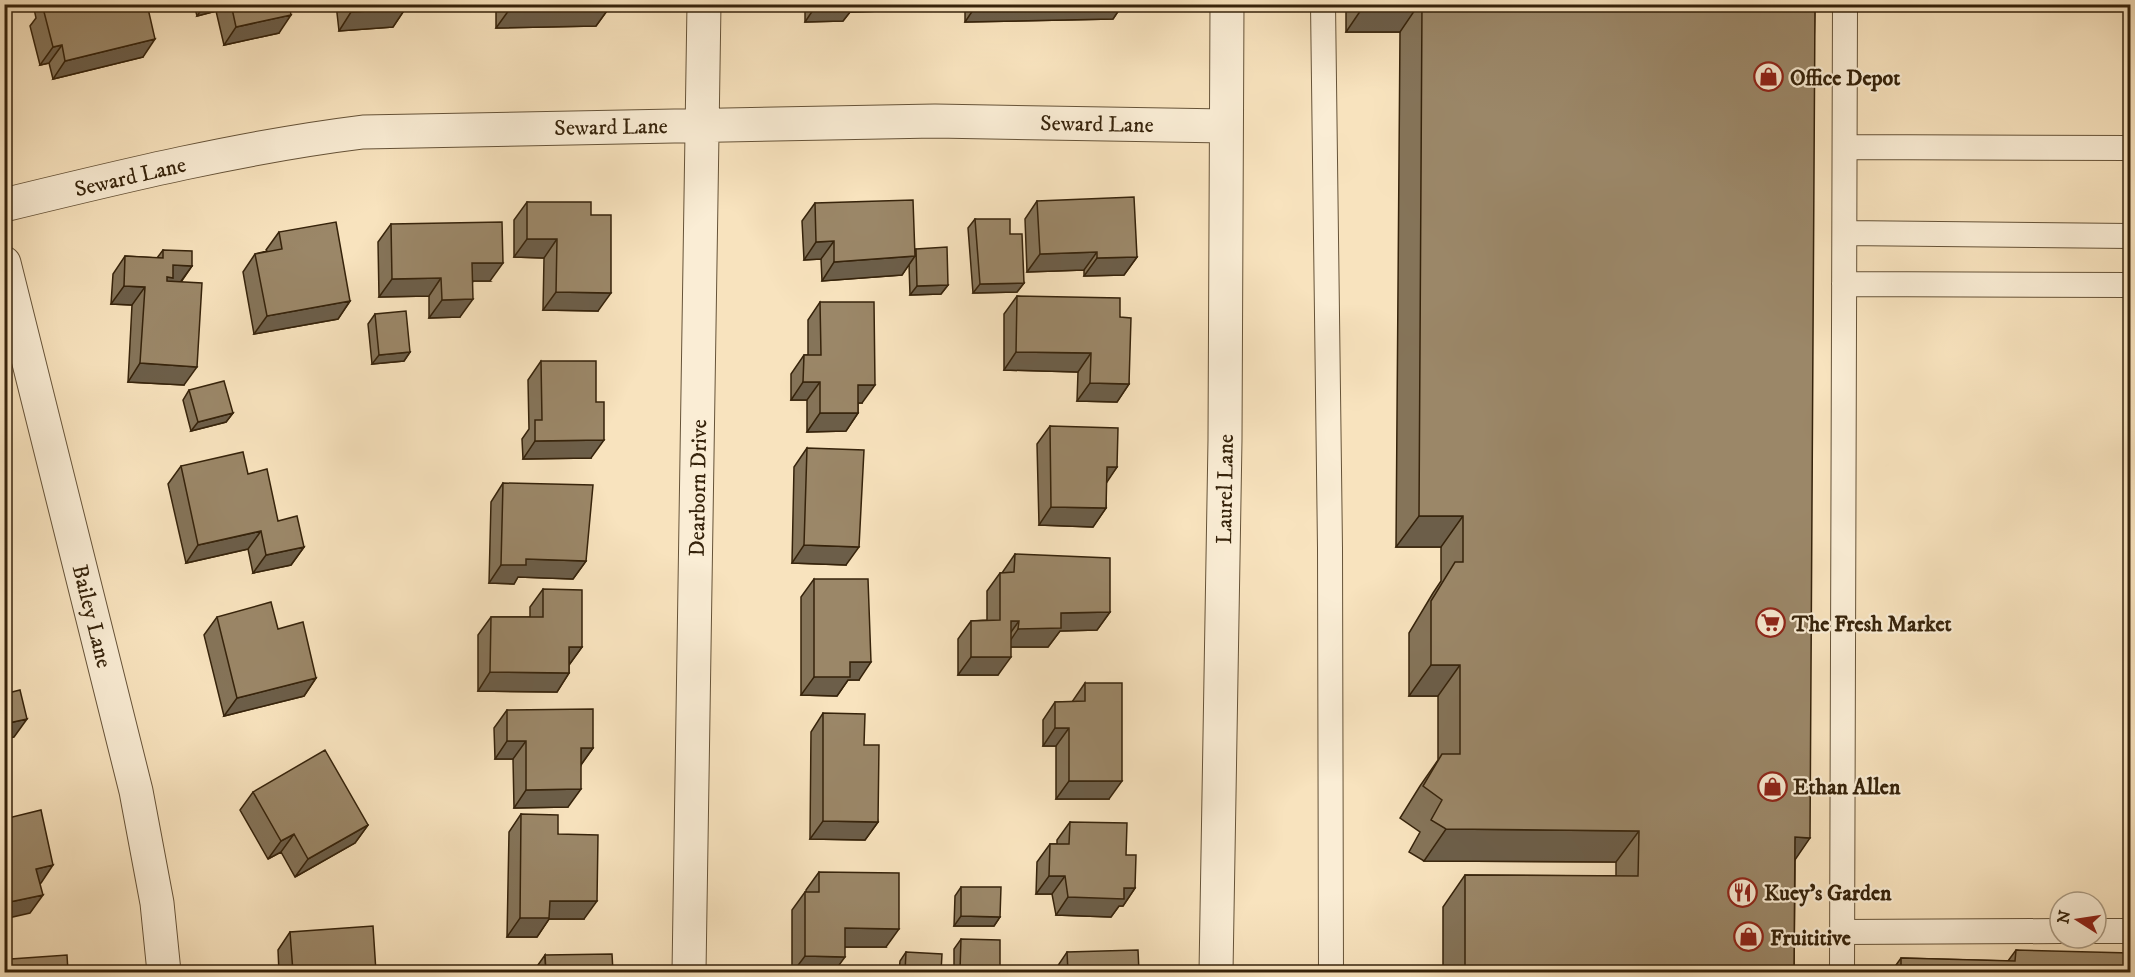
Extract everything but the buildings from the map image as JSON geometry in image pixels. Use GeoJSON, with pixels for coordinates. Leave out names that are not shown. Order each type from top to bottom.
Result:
{"type":"FeatureCollection","features":[{"type":"Feature","properties":{"kind":"street","name":"Dearborn Drive"},"geometry":{"type":"LineString","coordinates":[[689,972],[704,4]]}},
{"type":"Feature","properties":{"kind":"street","name":"Laurel Lane"},"geometry":{"type":"LineString","coordinates":[[1216,972],[1225,440],[1227,4]]}},
{"type":"Feature","properties":{"kind":"street","name":"Seward Lane"},"geometry":{"type":"LineString","coordinates":[[4,205],[129,174],[299,140],[363,132],[935,121],[1226,126]]}},
{"type":"Feature","properties":{"kind":"street","name":"Bailey Lane"},"geometry":{"type":"LineString","coordinates":[[4,262],[136,791],[157,903],[164,972]]}},
{"type":"Feature","properties":{"kind":"lane"},"geometry":{"type":"LineString","coordinates":[[1323,4],[1330,548],[1331,972]]}},
{"type":"Feature","properties":{"kind":"lane"},"geometry":{"type":"LineString","coordinates":[[1842,972],[1845,4]]}},
{"type":"Feature","properties":{"kind":"lane"},"geometry":{"type":"LineString","coordinates":[[1845,147],[2130,148]]}},
{"type":"Feature","properties":{"kind":"lane"},"geometry":{"type":"LineString","coordinates":[[1845,232],[2130,236]]}},
{"type":"Feature","properties":{"kind":"lane"},"geometry":{"type":"LineString","coordinates":[[1844,284],[2130,285]]}},
{"type":"Feature","properties":{"kind":"lane"},"geometry":{"type":"LineString","coordinates":[[1842,932],[2048,931]]}},
{"type":"Feature","properties":{"kind":"lane"},"geometry":{"type":"LineString","coordinates":[[2108,931],[2130,931]]}},
{"type":"Feature","properties":{"kind":"place","name":"Office Depot"},"geometry":{"type":"Point","coordinates":[1769,77]}},
{"type":"Feature","properties":{"kind":"place","name":"The Fresh Market"},"geometry":{"type":"Point","coordinates":[1771,623]}},
{"type":"Feature","properties":{"kind":"place","name":"Ethan Allen"},"geometry":{"type":"Point","coordinates":[1772,786]}},
{"type":"Feature","properties":{"kind":"place","name":"Kuey's Garden"},"geometry":{"type":"Point","coordinates":[1743,892]}},
{"type":"Feature","properties":{"kind":"place","name":"Fruititive"},"geometry":{"type":"Point","coordinates":[1749,937]}}]}
